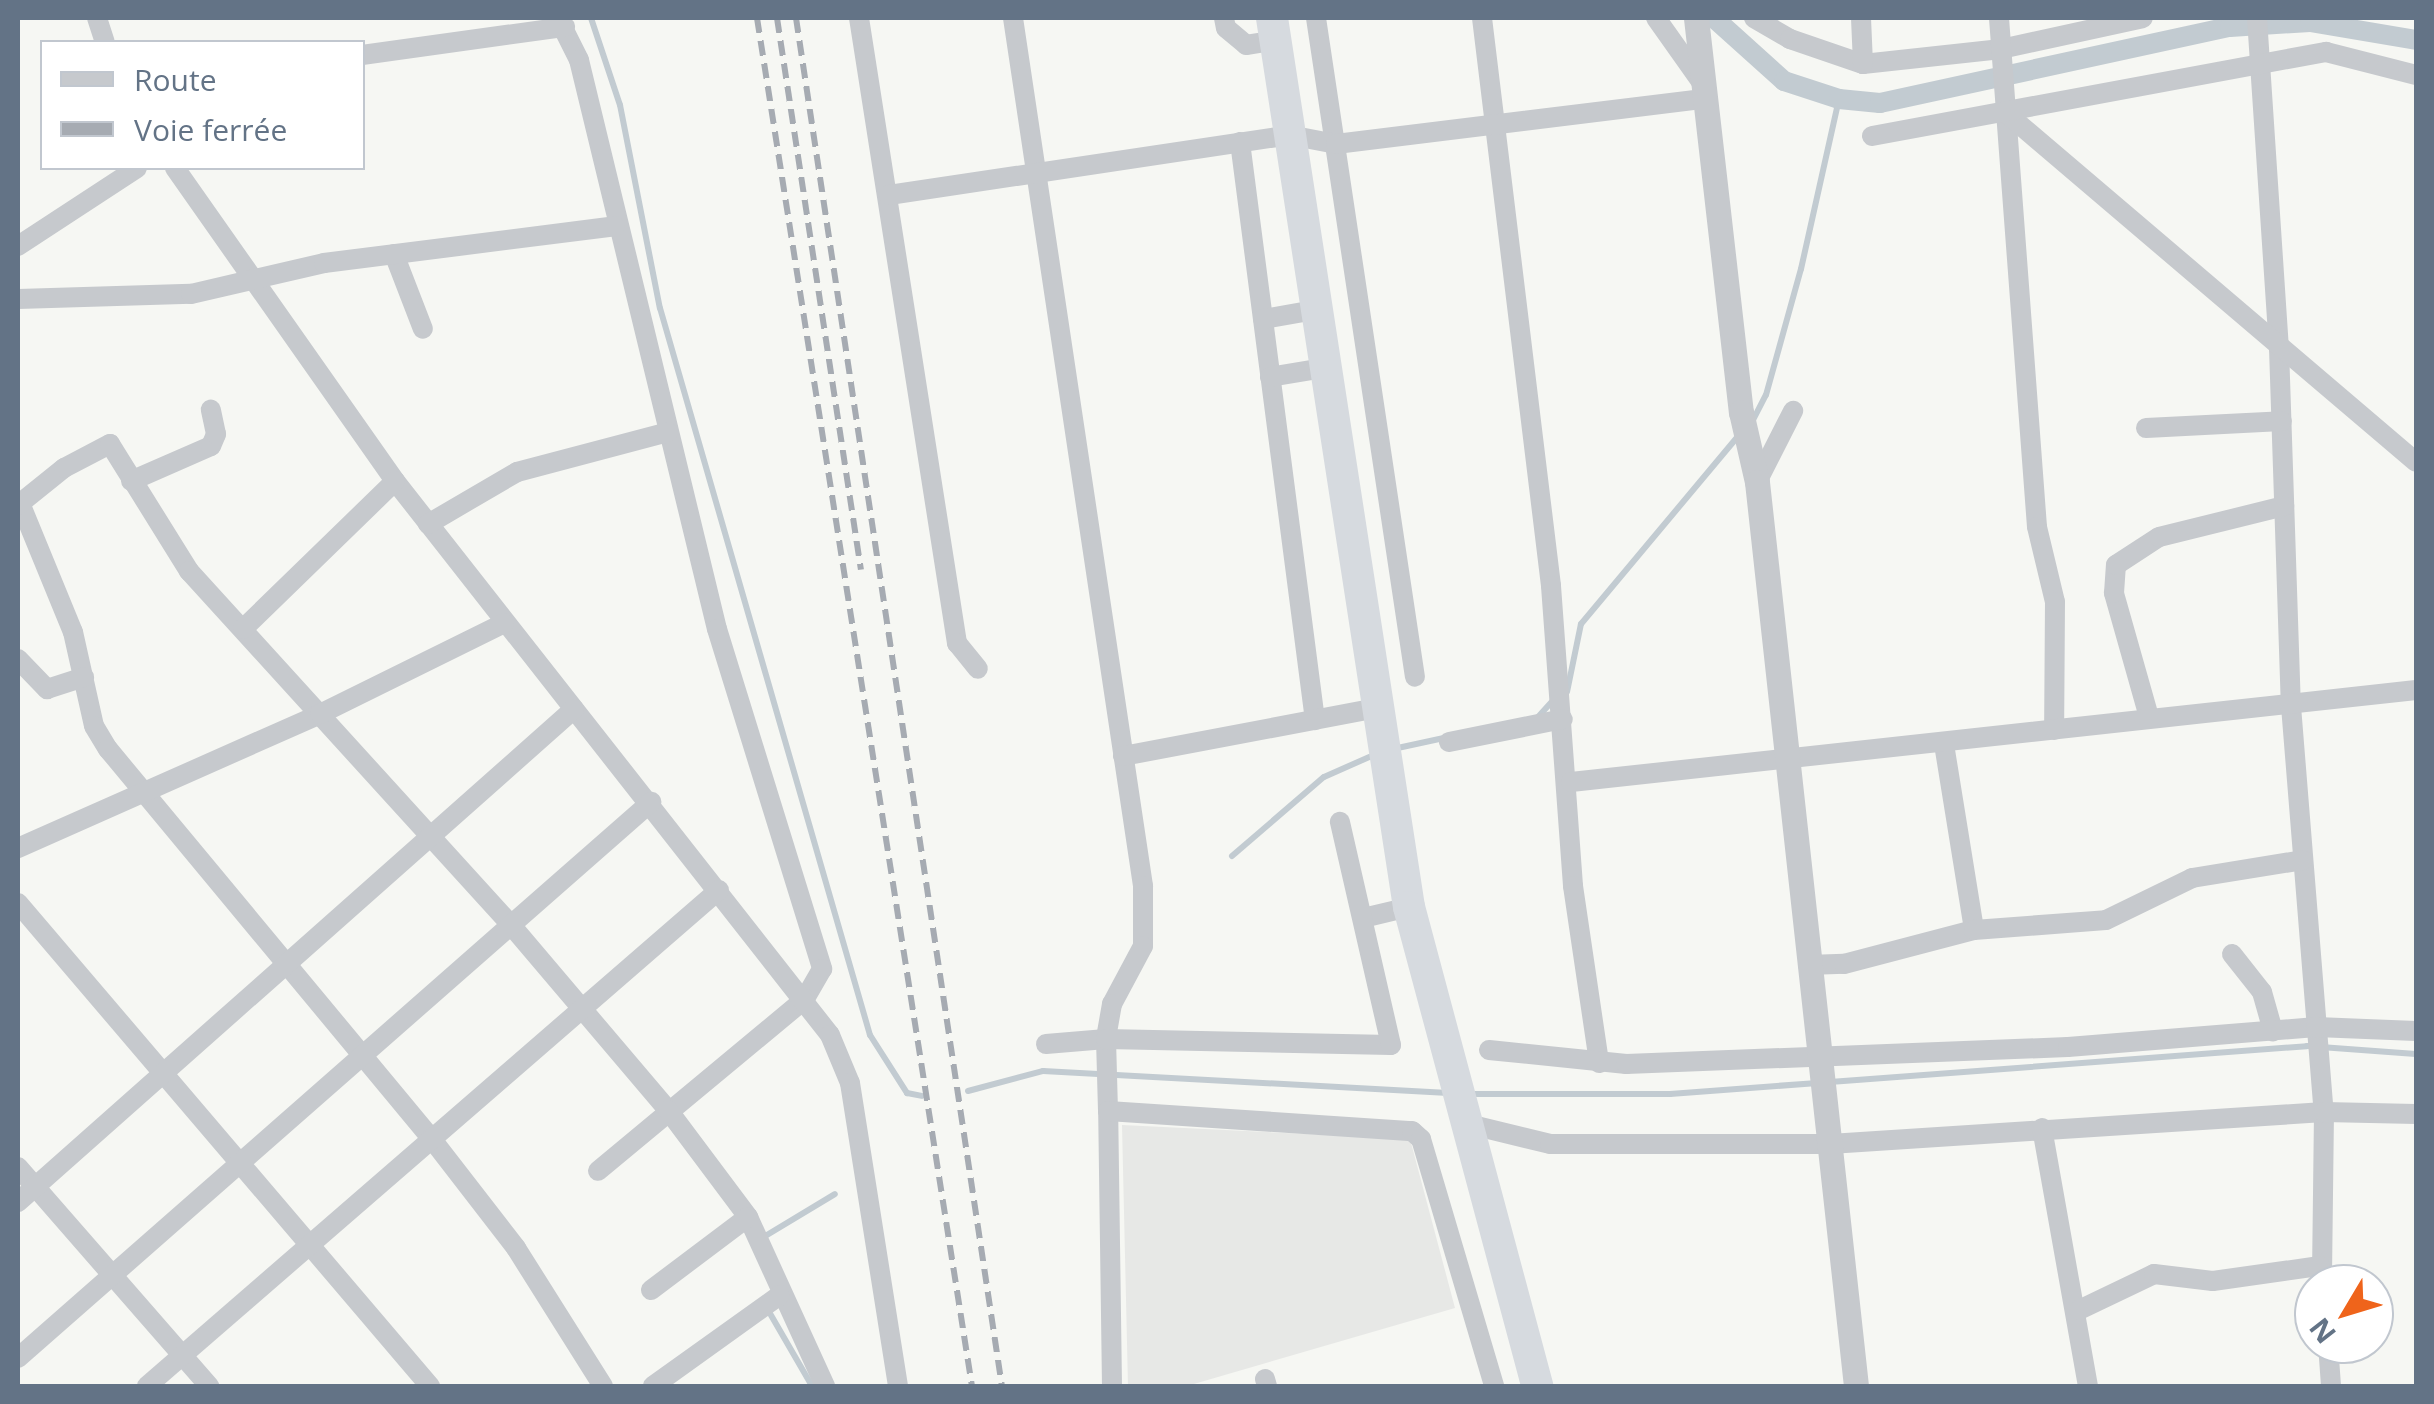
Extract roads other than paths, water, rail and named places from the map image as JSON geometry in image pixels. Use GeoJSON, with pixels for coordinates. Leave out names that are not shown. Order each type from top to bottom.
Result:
{"type":"FeatureCollection","features":[{"type":"Feature","properties":{"kind":"highway"},"geometry":{"type":"LineString","coordinates":[[1274,29],[1408,907],[1537,1386]]}},
{"type":"Feature","properties":{"kind":"street"},"geometry":{"type":"LineString","coordinates":[[859,18],[958,643],[978,669]]}},
{"type":"Feature","properties":{"kind":"street"},"geometry":{"type":"LineString","coordinates":[[1013,18],[1143,886],[1143,946],[1112,1004],[1105,1048],[1112,1386]]}},
{"type":"Feature","properties":{"kind":"street"},"geometry":{"type":"LineString","coordinates":[[1224,18],[1226,28],[1246,45],[1274,29]]}},
{"type":"Feature","properties":{"kind":"street"},"geometry":{"type":"LineString","coordinates":[[1316,18],[1415,677]]}},
{"type":"Feature","properties":{"kind":"street"},"geometry":{"type":"LineString","coordinates":[[1482,18],[1571,782],[1574,886],[1599,1063]]}},
{"type":"Feature","properties":{"kind":"street"},"geometry":{"type":"LineString","coordinates":[[1656,18],[1703,82]]}},
{"type":"Feature","properties":{"kind":"street"},"geometry":{"type":"LineString","coordinates":[[1696,18],[1741,412],[1757,482],[1784,758],[1856,1386]]}},
{"type":"Feature","properties":{"kind":"street"},"geometry":{"type":"LineString","coordinates":[[1754,18],[1790,38],[1863,64],[2001,51],[2143,18]]}},
{"type":"Feature","properties":{"kind":"street"},"geometry":{"type":"LineString","coordinates":[[1860,18],[1863,64]]}},
{"type":"Feature","properties":{"kind":"street"},"geometry":{"type":"LineString","coordinates":[[1999,18],[2037,527],[2055,602],[2054,730]]}},
{"type":"Feature","properties":{"kind":"street"},"geometry":{"type":"LineString","coordinates":[[2256,18],[2279,348],[2290,706],[2324,1112],[2321,1264]]}},
{"type":"Feature","properties":{"kind":"street"},"geometry":{"type":"LineString","coordinates":[[365,54],[562,22],[579,60],[615,226],[718,629],[822,970],[805,998],[598,1171]]}},
{"type":"Feature","properties":{"kind":"street"},"geometry":{"type":"LineString","coordinates":[[1872,136],[2259,56],[2326,52],[2416,75]]}},
{"type":"Feature","properties":{"kind":"street"},"geometry":{"type":"LineString","coordinates":[[889,196],[1289,135],[1336,144],[1497,125],[1703,82]]}},
{"type":"Feature","properties":{"kind":"street"},"geometry":{"type":"LineString","coordinates":[[2005,106],[2279,348],[2416,462]]}},
{"type":"Feature","properties":{"kind":"street"},"geometry":{"type":"LineString","coordinates":[[1240,142],[1315,720]]}},
{"type":"Feature","properties":{"kind":"street"},"geometry":{"type":"LineString","coordinates":[[18,246],[134,170]]}},
{"type":"Feature","properties":{"kind":"street"},"geometry":{"type":"LineString","coordinates":[[176,170],[249,281],[395,482],[805,998],[850,1083],[898,1386]]}},
{"type":"Feature","properties":{"kind":"street"},"geometry":{"type":"LineString","coordinates":[[18,299],[191,294],[394,254],[615,226]]}},
{"type":"Feature","properties":{"kind":"street"},"geometry":{"type":"LineString","coordinates":[[394,254],[422,330]]}},
{"type":"Feature","properties":{"kind":"street"},"geometry":{"type":"LineString","coordinates":[[1263,319],[1315,310]]}},
{"type":"Feature","properties":{"kind":"street"},"geometry":{"type":"LineString","coordinates":[[1270,378],[1324,368]]}},
{"type":"Feature","properties":{"kind":"street"},"geometry":{"type":"LineString","coordinates":[[131,481],[212,446],[211,410]]}},
{"type":"Feature","properties":{"kind":"street"},"geometry":{"type":"LineString","coordinates":[[1757,482],[1793,411]]}},
{"type":"Feature","properties":{"kind":"street"},"geometry":{"type":"LineString","coordinates":[[2146,428],[2282,421]]}},
{"type":"Feature","properties":{"kind":"street"},"geometry":{"type":"LineString","coordinates":[[428,524],[517,472],[668,432]]}},
{"type":"Feature","properties":{"kind":"street"},"geometry":{"type":"LineString","coordinates":[[603,1386],[516,1248],[365,1054],[142,792],[94,726],[73,632],[19,504],[64,468],[110,444],[172,547],[583,1007],[668,1110],[748,1217],[780,1296],[825,1386]]}},
{"type":"Feature","properties":{"kind":"street"},"geometry":{"type":"LineString","coordinates":[[243,629],[395,482]]}},
{"type":"Feature","properties":{"kind":"street"},"geometry":{"type":"LineString","coordinates":[[2149,716],[2114,592],[2116,566],[2190,526],[2284,506]]}},
{"type":"Feature","properties":{"kind":"street"},"geometry":{"type":"LineString","coordinates":[[18,848],[320,714],[504,623]]}},
{"type":"Feature","properties":{"kind":"street"},"geometry":{"type":"LineString","coordinates":[[18,659],[39,687],[84,677]]}},
{"type":"Feature","properties":{"kind":"street"},"geometry":{"type":"LineString","coordinates":[[1571,782],[1944,744],[2149,716],[2290,706],[2416,690]]}},
{"type":"Feature","properties":{"kind":"street"},"geometry":{"type":"LineString","coordinates":[[18,1202],[286,960],[574,709]]}},
{"type":"Feature","properties":{"kind":"street"},"geometry":{"type":"LineString","coordinates":[[1449,742],[1563,719]]}},
{"type":"Feature","properties":{"kind":"street"},"geometry":{"type":"LineString","coordinates":[[1124,756],[1315,720],[1382,734]]}},
{"type":"Feature","properties":{"kind":"street"},"geometry":{"type":"LineString","coordinates":[[1944,744],[1974,930]]}},
{"type":"Feature","properties":{"kind":"street"},"geometry":{"type":"LineString","coordinates":[[18,1358],[650,802]]}},
{"type":"Feature","properties":{"kind":"street"},"geometry":{"type":"LineString","coordinates":[[1046,1044],[1105,1048],[1389,1046],[1340,822]]}},
{"type":"Feature","properties":{"kind":"street"},"geometry":{"type":"LineString","coordinates":[[1808,966],[1844,964],[1974,930],[2106,920],[2204,875],[2302,860]]}},
{"type":"Feature","properties":{"kind":"street"},"geometry":{"type":"LineString","coordinates":[[147,1386],[719,890]]}},
{"type":"Feature","properties":{"kind":"street"},"geometry":{"type":"LineString","coordinates":[[18,903],[430,1386]]}},
{"type":"Feature","properties":{"kind":"street"},"geometry":{"type":"LineString","coordinates":[[1363,918],[1408,907]]}},
{"type":"Feature","properties":{"kind":"street"},"geometry":{"type":"LineString","coordinates":[[2232,954],[2266,1000],[2273,1031]]}},
{"type":"Feature","properties":{"kind":"street"},"geometry":{"type":"LineString","coordinates":[[1489,1050],[1599,1063],[1819,1067],[2273,1031],[2317,1034],[2416,1030]]}},
{"type":"Feature","properties":{"kind":"street"},"geometry":{"type":"LineString","coordinates":[[1107,1101],[1412,1131],[1420,1139],[1494,1386]]}},
{"type":"Feature","properties":{"kind":"street"},"geometry":{"type":"LineString","coordinates":[[1462,1116],[1550,1144],[1830,1144],[2324,1112],[2416,1114]]}},
{"type":"Feature","properties":{"kind":"street"},"geometry":{"type":"LineString","coordinates":[[2042,1128],[2079,1310],[2088,1386]]}},
{"type":"Feature","properties":{"kind":"street"},"geometry":{"type":"LineString","coordinates":[[18,1167],[209,1386]]}},
{"type":"Feature","properties":{"kind":"street"},"geometry":{"type":"LineString","coordinates":[[651,1290],[748,1217]]}},
{"type":"Feature","properties":{"kind":"street"},"geometry":{"type":"LineString","coordinates":[[2079,1310],[2154,1274],[2213,1281],[2294,1276]]}},
{"type":"Feature","properties":{"kind":"street"},"geometry":{"type":"LineString","coordinates":[[653,1386],[780,1296]]}},
{"type":"Feature","properties":{"kind":"waterway"},"geometry":{"type":"LineString","coordinates":[[591,18],[620,105],[660,308],[870,1035],[907,1093],[922,1096]]}},
{"type":"Feature","properties":{"kind":"waterway"},"geometry":{"type":"LineString","coordinates":[[1714,18],[1784,81],[1839,99],[1880,103],[2230,27],[2310,22],[2416,40]]}},
{"type":"Feature","properties":{"kind":"waterway"},"geometry":{"type":"LineString","coordinates":[[1752,422],[1766,395],[1801,269],[1839,99]]}},
{"type":"Feature","properties":{"kind":"waterway"},"geometry":{"type":"LineString","coordinates":[[1567,692],[1581,624],[1740,434]]}},
{"type":"Feature","properties":{"kind":"waterway"},"geometry":{"type":"LineString","coordinates":[[1538,717],[1556,697]]}},
{"type":"Feature","properties":{"kind":"waterway"},"geometry":{"type":"LineString","coordinates":[[1393,749],[1444,738]]}},
{"type":"Feature","properties":{"kind":"waterway"},"geometry":{"type":"LineString","coordinates":[[1232,856],[1324,777],[1376,754]]}},
{"type":"Feature","properties":{"kind":"waterway"},"geometry":{"type":"LineString","coordinates":[[1830,1082],[2307,1046],[2416,1054]]}},
{"type":"Feature","properties":{"kind":"waterway"},"geometry":{"type":"LineString","coordinates":[[968,1091],[1043,1071],[1448,1093]]}},
{"type":"Feature","properties":{"kind":"waterway"},"geometry":{"type":"LineString","coordinates":[[1471,1094],[1670,1094],[1818,1083]]}},
{"type":"Feature","properties":{"kind":"waterway"},"geometry":{"type":"LineString","coordinates":[[762,1238],[835,1194]]}},
{"type":"Feature","properties":{"kind":"waterway"},"geometry":{"type":"LineString","coordinates":[[768,1310],[812,1386]]}},
{"type":"Feature","properties":{"kind":"railway"},"geometry":{"type":"LineString","coordinates":[[757,18],[972,1386]]}},
{"type":"Feature","properties":{"kind":"railway"},"geometry":{"type":"LineString","coordinates":[[777,18],[861,570]]}},
{"type":"Feature","properties":{"kind":"railway"},"geometry":{"type":"LineString","coordinates":[[796,18],[1002,1386]]}}]}
